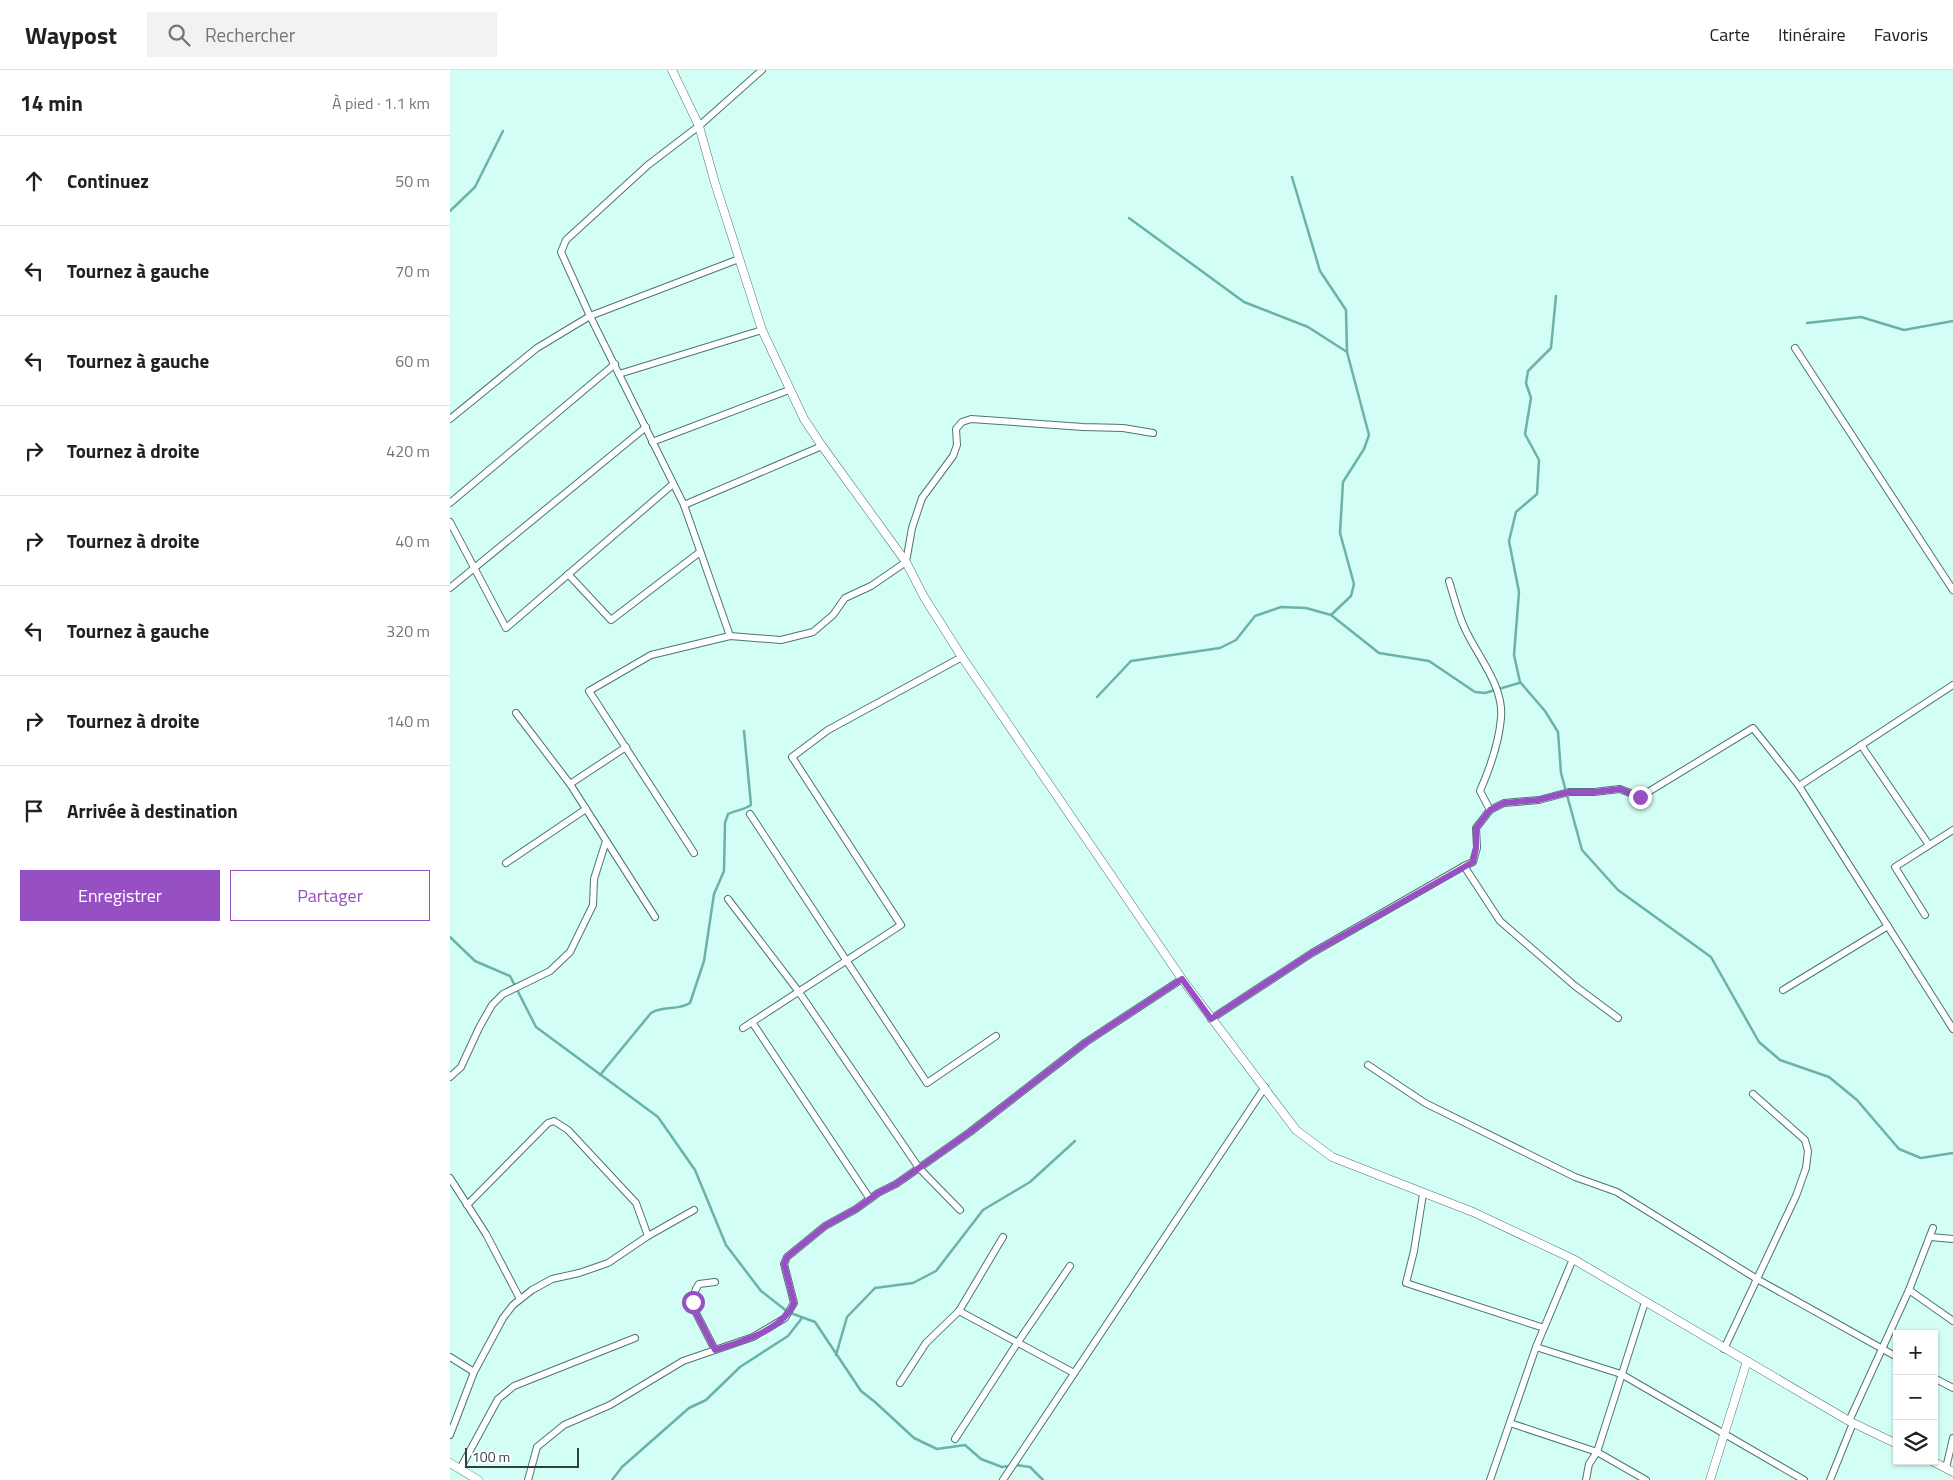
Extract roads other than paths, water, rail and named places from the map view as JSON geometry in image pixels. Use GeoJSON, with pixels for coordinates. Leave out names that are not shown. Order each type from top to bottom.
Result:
{"type":"FeatureCollection","features":[{"type":"Feature","properties":{"kind":"street"},"geometry":{"type":"LineString","coordinates":[[672,70],[699,126],[715,183],[762,330],[804,419],[906,562],[924,597],[962,657],[1182,979],[1296,1130],[1332,1156],[1423,1194],[1473,1212],[1573,1260],[1851,1422],[1893,1442]]}},
{"type":"Feature","properties":{"kind":"street"},"geometry":{"type":"LineString","coordinates":[[730,636],[684,505],[590,316],[561,252],[566,240],[648,165],[699,126],[762,70]]}},
{"type":"Feature","properties":{"kind":"street"},"geometry":{"type":"LineString","coordinates":[[450,419],[538,348],[590,316],[739,259]]}},
{"type":"Feature","properties":{"kind":"street"},"geometry":{"type":"LineString","coordinates":[[620,374],[762,330]]}},
{"type":"Feature","properties":{"kind":"street"},"geometry":{"type":"LineString","coordinates":[[1795,348],[1953,590]]}},
{"type":"Feature","properties":{"kind":"street"},"geometry":{"type":"LineString","coordinates":[[450,503],[615,364]]}},
{"type":"Feature","properties":{"kind":"street"},"geometry":{"type":"LineString","coordinates":[[652,442],[789,390]]}},
{"type":"Feature","properties":{"kind":"street"},"geometry":{"type":"LineString","coordinates":[[694,853],[589,691],[651,655],[730,636],[781,640],[813,632],[833,615],[845,598],[871,586],[906,562],[912,528],[922,498],[953,456],[957,445],[956,429],[962,422],[971,419],[1123,428],[1153,433]]}},
{"type":"Feature","properties":{"kind":"street"},"geometry":{"type":"LineString","coordinates":[[450,588],[646,427]]}},
{"type":"Feature","properties":{"kind":"street"},"geometry":{"type":"LineString","coordinates":[[684,505],[822,446]]}},
{"type":"Feature","properties":{"kind":"street"},"geometry":{"type":"LineString","coordinates":[[450,522],[506,628],[673,484]]}},
{"type":"Feature","properties":{"kind":"street"},"geometry":{"type":"LineString","coordinates":[[568,574],[611,620],[700,552]]}},
{"type":"Feature","properties":{"kind":"street"},"geometry":{"type":"LineString","coordinates":[[1449,581],[1465,630],[1485,664],[1500,699],[1502,717],[1499,733],[1492,760],[1480,791],[1490,810]]}},
{"type":"Feature","properties":{"kind":"street"},"geometry":{"type":"LineString","coordinates":[[742,1028],[901,926],[792,757],[828,730],[962,657]]}},
{"type":"Feature","properties":{"kind":"street"},"geometry":{"type":"LineString","coordinates":[[1799,786],[1953,685]]}},
{"type":"Feature","properties":{"kind":"street"},"geometry":{"type":"LineString","coordinates":[[516,713],[570,784],[655,917]]}},
{"type":"Feature","properties":{"kind":"street"},"geometry":{"type":"LineString","coordinates":[[1211,1019],[1312,953],[1473,862],[1476,848],[1476,828],[1490,810],[1504,803],[1538,800],[1569,792],[1620,789],[1640,797],[1753,728],[1799,786],[1953,1029]]}},
{"type":"Feature","properties":{"kind":"street"},"geometry":{"type":"LineString","coordinates":[[1861,745],[1929,845]]}},
{"type":"Feature","properties":{"kind":"street"},"geometry":{"type":"LineString","coordinates":[[570,784],[626,747]]}},
{"type":"Feature","properties":{"kind":"street"},"geometry":{"type":"LineString","coordinates":[[506,864],[586,809]]}},
{"type":"Feature","properties":{"kind":"street"},"geometry":{"type":"LineString","coordinates":[[750,814],[927,1083],[996,1036]]}},
{"type":"Feature","properties":{"kind":"street"},"geometry":{"type":"LineString","coordinates":[[1925,915],[1895,867],[1953,830]]}},
{"type":"Feature","properties":{"kind":"street"},"geometry":{"type":"LineString","coordinates":[[450,1077],[461,1067],[478,1028],[503,994],[550,971],[570,952],[593,905],[594,879],[606,841]]}},
{"type":"Feature","properties":{"kind":"street"},"geometry":{"type":"LineString","coordinates":[[1464,866],[1500,921],[1575,986],[1618,1018]]}},
{"type":"Feature","properties":{"kind":"street"},"geometry":{"type":"LineString","coordinates":[[728,899],[799,992],[919,1168],[960,1210]]}},
{"type":"Feature","properties":{"kind":"street"},"geometry":{"type":"LineString","coordinates":[[1783,990],[1888,926]]}},
{"type":"Feature","properties":{"kind":"street"},"geometry":{"type":"LineString","coordinates":[[528,1480],[537,1447],[564,1425],[610,1405],[677,1364],[753,1337],[785,1318],[794,1303],[784,1264],[787,1257],[825,1226],[856,1209],[970,1132],[1086,1042],[1182,979]]}},
{"type":"Feature","properties":{"kind":"street"},"geometry":{"type":"LineString","coordinates":[[752,1022],[870,1198]]}},
{"type":"Feature","properties":{"kind":"street"},"geometry":{"type":"LineString","coordinates":[[1368,1065],[1425,1103],[1575,1177],[1617,1192],[1758,1279],[1893,1355]]}},
{"type":"Feature","properties":{"kind":"street"},"geometry":{"type":"LineString","coordinates":[[1004,1480],[1265,1087]]}},
{"type":"Feature","properties":{"kind":"street"},"geometry":{"type":"LineString","coordinates":[[1724,1349],[1796,1196],[1806,1168],[1808,1151],[1805,1140],[1753,1094]]}},
{"type":"Feature","properties":{"kind":"street"},"geometry":{"type":"LineString","coordinates":[[467,1205],[548,1123],[554,1121],[568,1130],[636,1203],[648,1236]]}},
{"type":"Feature","properties":{"kind":"street"},"geometry":{"type":"LineString","coordinates":[[450,1178],[486,1234],[520,1299]]}},
{"type":"Feature","properties":{"kind":"street"},"geometry":{"type":"LineString","coordinates":[[1423,1194],[1414,1251],[1406,1283],[1544,1328]]}},
{"type":"Feature","properties":{"kind":"street"},"geometry":{"type":"LineString","coordinates":[[450,1435],[474,1372],[503,1318],[520,1299],[552,1279],[580,1273],[608,1263],[648,1236],[694,1210]]}},
{"type":"Feature","properties":{"kind":"street"},"geometry":{"type":"LineString","coordinates":[[1830,1480],[1851,1422],[1909,1290],[1933,1228]]}},
{"type":"Feature","properties":{"kind":"street"},"geometry":{"type":"LineString","coordinates":[[900,1383],[926,1343],[959,1311],[1003,1237]]}},
{"type":"Feature","properties":{"kind":"street"},"geometry":{"type":"LineString","coordinates":[[1930,1237],[1953,1239]]}},
{"type":"Feature","properties":{"kind":"street"},"geometry":{"type":"LineString","coordinates":[[1490,1480],[1536,1347],[1573,1260]]}},
{"type":"Feature","properties":{"kind":"street"},"geometry":{"type":"LineString","coordinates":[[955,1439],[1070,1266]]}},
{"type":"Feature","properties":{"kind":"street"},"geometry":{"type":"LineString","coordinates":[[715,1282],[699,1284],[694,1290],[693,1302],[694,1309],[715,1350]]}},
{"type":"Feature","properties":{"kind":"street"},"geometry":{"type":"LineString","coordinates":[[1909,1290],[1927,1301],[1953,1322]]}},
{"type":"Feature","properties":{"kind":"street"},"geometry":{"type":"LineString","coordinates":[[1586,1480],[1589,1464],[1597,1452],[1644,1302]]}},
{"type":"Feature","properties":{"kind":"street"},"geometry":{"type":"LineString","coordinates":[[959,1311],[1074,1373]]}},
{"type":"Feature","properties":{"kind":"street"},"geometry":{"type":"LineString","coordinates":[[460,1469],[498,1399],[514,1386],[635,1338]]}},
{"type":"Feature","properties":{"kind":"street"},"geometry":{"type":"LineString","coordinates":[[1536,1347],[1621,1374],[1804,1480]]}},
{"type":"Feature","properties":{"kind":"street"},"geometry":{"type":"LineString","coordinates":[[450,1357],[474,1372]]}},
{"type":"Feature","properties":{"kind":"street"},"geometry":{"type":"LineString","coordinates":[[1710,1480],[1747,1361]]}},
{"type":"Feature","properties":{"kind":"street"},"geometry":{"type":"LineString","coordinates":[[1938,1380],[1953,1388]]}},
{"type":"Feature","properties":{"kind":"street"},"geometry":{"type":"LineString","coordinates":[[1510,1423],[1597,1452],[1646,1480]]}},
{"type":"Feature","properties":{"kind":"street"},"geometry":{"type":"LineString","coordinates":[[1938,1464],[1950,1470],[1953,1438]]}},
{"type":"Feature","properties":{"kind":"street"},"geometry":{"type":"LineString","coordinates":[[450,1463],[478,1480]]}},
{"type":"Feature","properties":{"kind":"waterway"},"geometry":{"type":"LineString","coordinates":[[450,211],[475,187],[503,131]]}},
{"type":"Feature","properties":{"kind":"waterway"},"geometry":{"type":"LineString","coordinates":[[1292,177],[1320,271],[1346,310],[1347,352],[1369,435],[1364,449],[1343,482],[1340,533],[1354,584],[1351,596],[1331,615]]}},
{"type":"Feature","properties":{"kind":"waterway"},"geometry":{"type":"LineString","coordinates":[[1129,218],[1244,302],[1308,327],[1347,352]]}},
{"type":"Feature","properties":{"kind":"waterway"},"geometry":{"type":"LineString","coordinates":[[1556,296],[1551,348],[1528,371],[1526,383],[1531,398],[1525,434],[1539,460],[1537,494],[1516,512],[1509,541],[1519,592],[1514,655],[1520,682],[1545,711],[1558,732],[1561,773],[1582,850],[1618,890],[1711,957],[1759,1042],[1780,1060],[1829,1077],[1857,1100],[1899,1149],[1921,1158],[1953,1153]]}},
{"type":"Feature","properties":{"kind":"waterway"},"geometry":{"type":"LineString","coordinates":[[1807,323],[1861,317],[1904,330],[1953,321]]}},
{"type":"Feature","properties":{"kind":"waterway"},"geometry":{"type":"LineString","coordinates":[[1097,697],[1131,661],[1220,648],[1236,640],[1255,616],[1281,607],[1306,608],[1331,615],[1379,653],[1429,661],[1475,692],[1485,693],[1519,683]]}},
{"type":"Feature","properties":{"kind":"waterway"},"geometry":{"type":"LineString","coordinates":[[600,1075],[651,1013],[690,1003],[704,961],[714,894],[724,871],[725,823],[728,814],[751,805],[744,731]]}},
{"type":"Feature","properties":{"kind":"waterway"},"geometry":{"type":"LineString","coordinates":[[450,937],[475,961],[510,976],[536,1027],[658,1117],[695,1170],[726,1245],[761,1291],[788,1312],[815,1322],[861,1391],[914,1438],[937,1449],[965,1445],[981,1459],[1002,1467],[1016,1465],[1030,1467],[1043,1480]]}},
{"type":"Feature","properties":{"kind":"waterway"},"geometry":{"type":"LineString","coordinates":[[836,1355],[847,1317],[875,1288],[913,1283],[936,1271],[983,1210],[1030,1182],[1075,1141]]}},
{"type":"Feature","properties":{"kind":"waterway"},"geometry":{"type":"LineString","coordinates":[[612,1480],[622,1467],[689,1408],[706,1400],[740,1367],[788,1336],[802,1318]]}}]}
